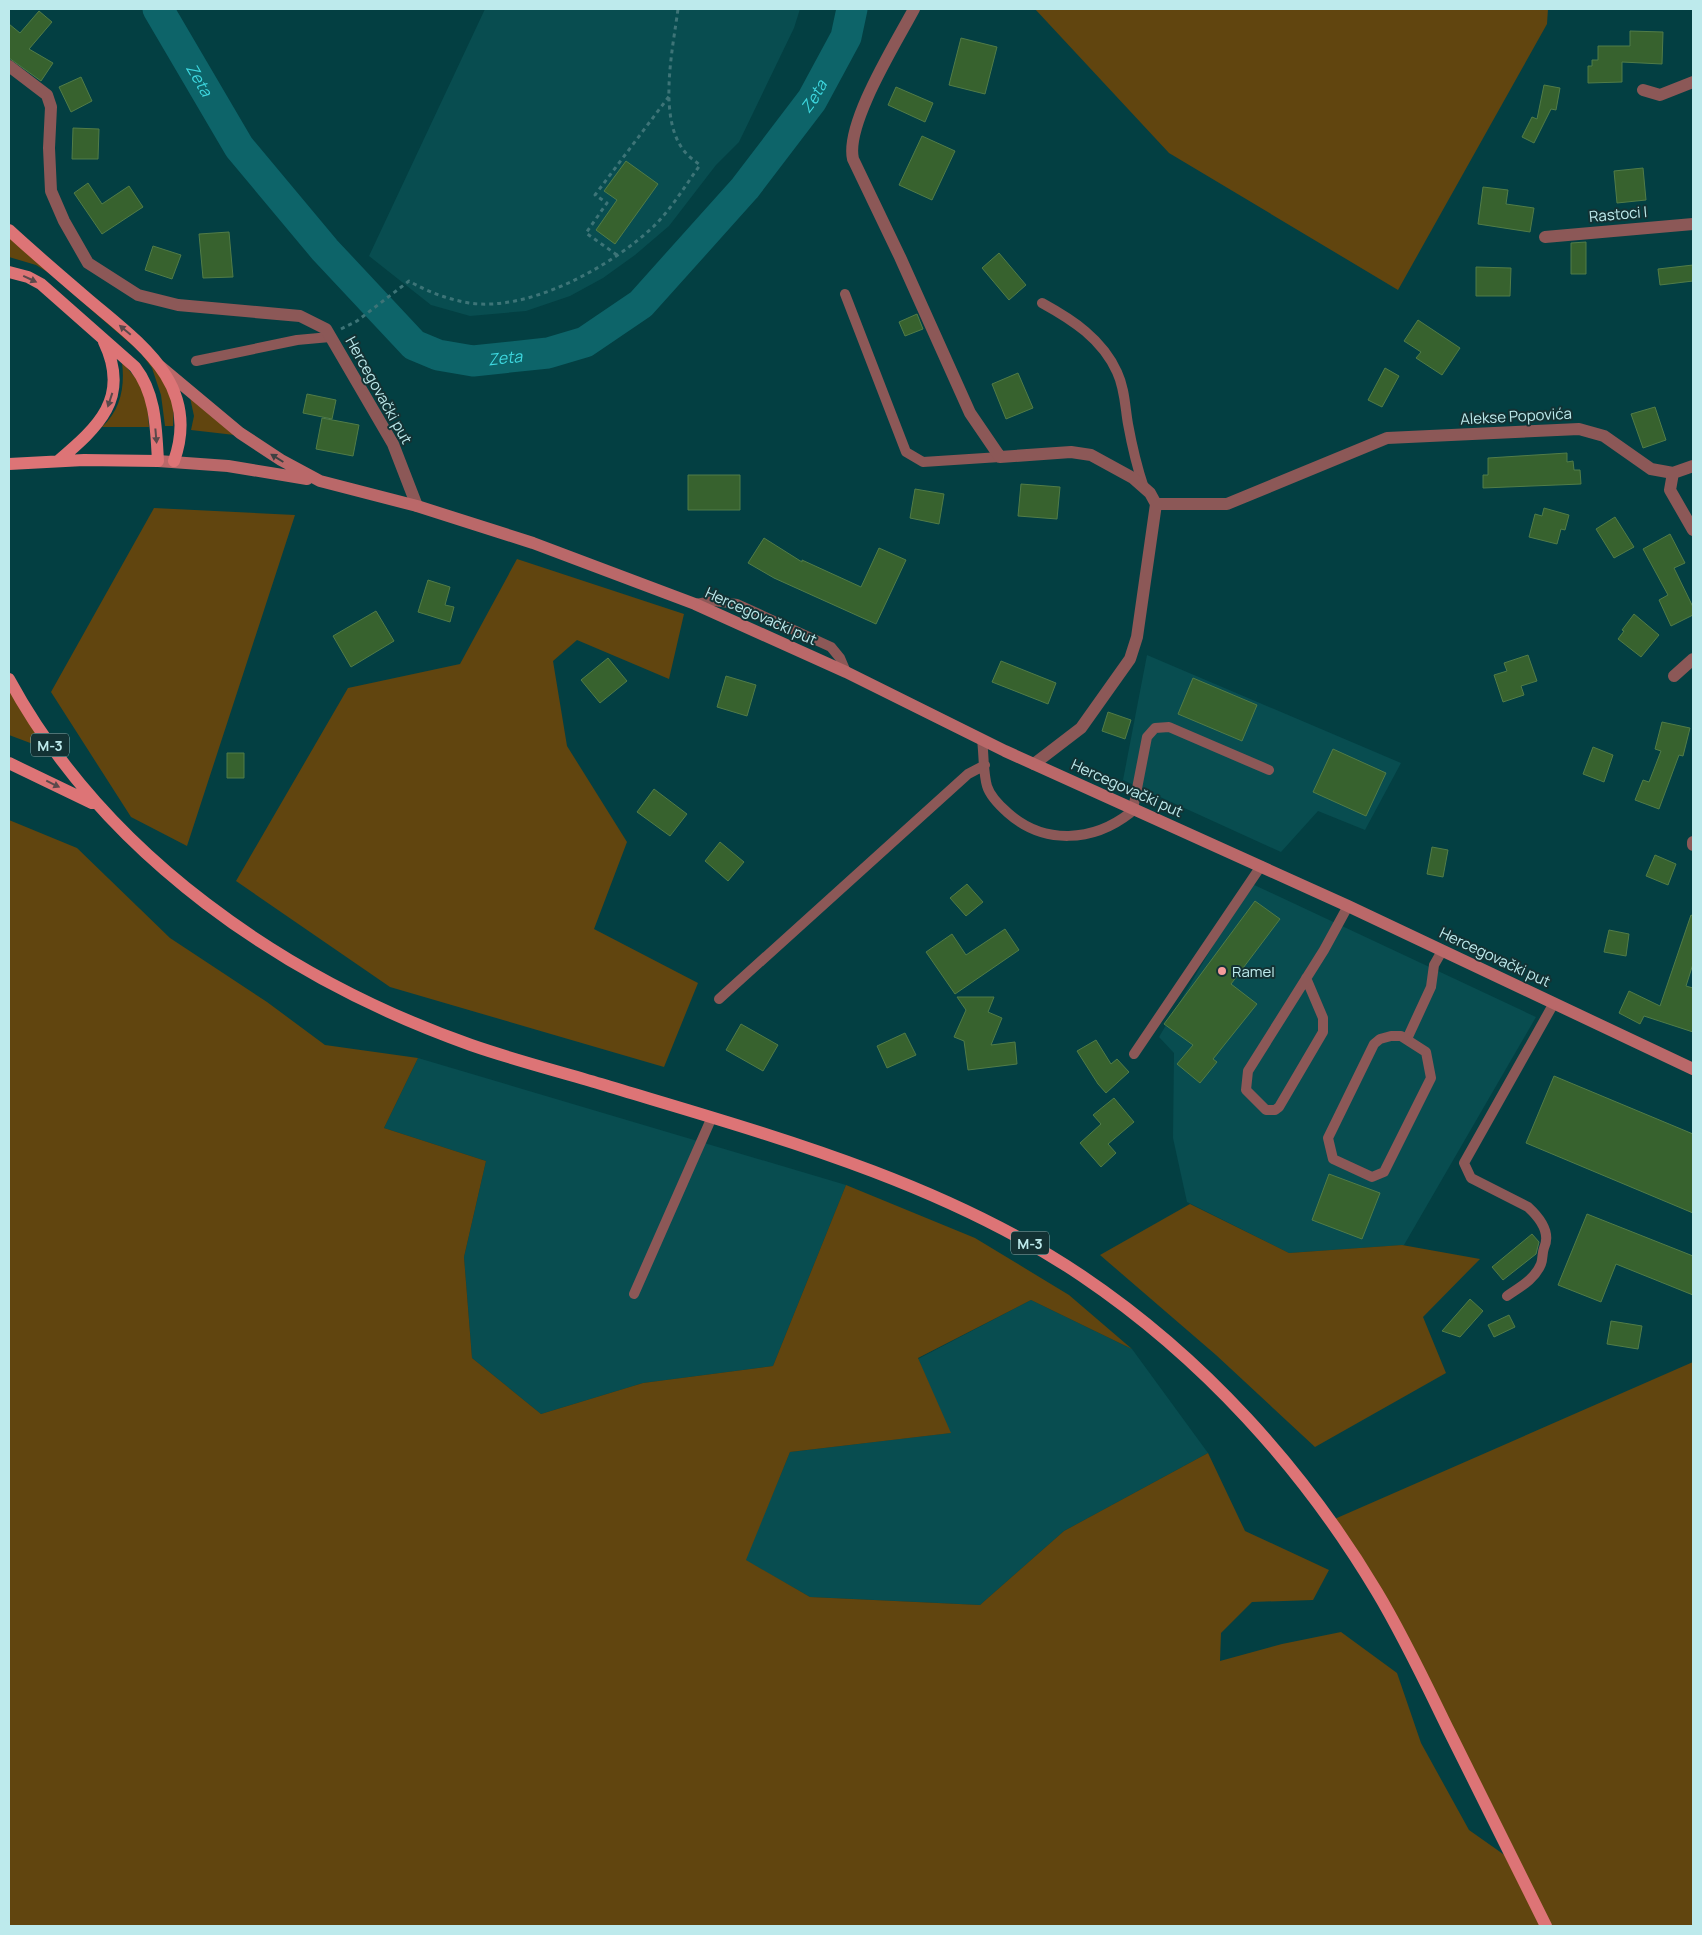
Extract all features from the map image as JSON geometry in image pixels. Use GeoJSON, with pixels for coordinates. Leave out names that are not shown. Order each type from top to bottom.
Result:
{"type":"FeatureCollection","features":[{"type":"Feature","properties":{"kind":"main road"},"geometry":{"type":"LineString","coordinates":[[9,230],[138,340],[159,365],[173,387],[181,416],[181,441],[174,461]]}},
{"type":"Feature","properties":{"kind":"main road"},"geometry":{"type":"LineString","coordinates":[[9,272],[28,277],[41,284],[130,361],[145,381],[153,407],[158,460]]}},
{"type":"Feature","properties":{"kind":"main road"},"geometry":{"type":"LineString","coordinates":[[58,461],[92,432],[104,415],[111,399],[114,371],[112,360],[101,337]]}},
{"type":"Feature","properties":{"kind":"main road"},"geometry":{"type":"LineString","coordinates":[[159,365],[240,433],[281,460],[320,482]]}},
{"type":"Feature","properties":{"kind":"main road"},"geometry":{"type":"LineString","coordinates":[[9,464],[58,461],[158,460],[228,466],[320,482],[417,506]]}},
{"type":"Feature","properties":{"kind":"main road","name":"Hercegovački put"},"geometry":{"type":"LineString","coordinates":[[417,506],[575,557],[696,604],[846,672],[982,740],[1348,906],[1693,1069]]}},
{"type":"Feature","properties":{"kind":"main road","name":"M-3"},"geometry":{"type":"LineString","coordinates":[[9,679],[54,752],[98,806],[136,844],[209,904],[286,957],[352,994],[422,1026],[472,1045],[712,1117],[901,1182],[996,1224],[1084,1277],[1150,1328],[1201,1373],[1280,1457],[1311,1494],[1358,1562],[1409,1649],[1546,1926]]}},
{"type":"Feature","properties":{"kind":"main road"},"geometry":{"type":"LineString","coordinates":[[9,763],[98,806]]}},
{"type":"Feature","properties":{"kind":"street"},"geometry":{"type":"LineString","coordinates":[[914,9],[859,116],[851,150],[853,159],[900,257],[970,413],[1000,456],[1071,452],[1090,455],[1133,478],[1144,488],[1156,504],[1136,637],[1130,659],[1081,728],[1034,764]]}},
{"type":"Feature","properties":{"kind":"street","name":"Hercegovački put"},"geometry":{"type":"LineString","coordinates":[[9,66],[47,95],[51,107],[49,148],[51,191],[64,222],[88,263],[138,295],[178,305],[300,316],[326,329],[393,444],[417,506]]}},
{"type":"Feature","properties":{"kind":"street"},"geometry":{"type":"LineString","coordinates":[[1643,90],[1660,95],[1693,82]]}},
{"type":"Feature","properties":{"kind":"street","name":"Rastoci I"},"geometry":{"type":"LineString","coordinates":[[1545,237],[1693,224]]}},
{"type":"Feature","properties":{"kind":"street","name":"Alekse Popovića"},"geometry":{"type":"LineString","coordinates":[[1156,504],[1227,504],[1388,438],[1579,429],[1604,436],[1651,469],[1673,473]]}},
{"type":"Feature","properties":{"kind":"street"},"geometry":{"type":"LineString","coordinates":[[1693,466],[1673,473],[1670,490],[1693,530]]}},
{"type":"Feature","properties":{"kind":"street"},"geometry":{"type":"LineString","coordinates":[[1674,676],[1693,659]]}},
{"type":"Feature","properties":{"kind":"lane"},"geometry":{"type":"LineString","coordinates":[[845,294],[906,452],[923,462],[1000,456]]}},
{"type":"Feature","properties":{"kind":"lane"},"geometry":{"type":"LineString","coordinates":[[1042,303],[1082,327],[1104,350],[1117,372],[1123,389],[1136,462],[1144,488]]}},
{"type":"Feature","properties":{"kind":"lane"},"geometry":{"type":"LineString","coordinates":[[196,361],[297,340],[330,337]]}},
{"type":"Feature","properties":{"kind":"lane"},"geometry":{"type":"LineString","coordinates":[[982,740],[987,786],[999,805],[1020,823],[1039,832],[1063,837],[1092,834],[1115,824],[1133,809],[1147,737],[1155,728],[1168,727],[1269,770]]}},
{"type":"Feature","properties":{"kind":"lane"},"geometry":{"type":"LineString","coordinates":[[718,999],[968,774],[985,765]]}},
{"type":"Feature","properties":{"kind":"lane"},"geometry":{"type":"LineString","coordinates":[[1134,1054],[1261,866]]}},
{"type":"Feature","properties":{"kind":"lane"},"geometry":{"type":"LineString","coordinates":[[1306,978],[1322,1018],[1322,1032],[1279,1106],[1275,1110],[1266,1110],[1246,1090],[1248,1071],[1348,906]]}},
{"type":"Feature","properties":{"kind":"lane"},"geometry":{"type":"LineString","coordinates":[[1407,1039],[1432,988],[1434,966],[1442,950]]}},
{"type":"Feature","properties":{"kind":"lane"},"geometry":{"type":"LineString","coordinates":[[1507,1296],[1534,1275],[1541,1263],[1546,1245],[1544,1226],[1528,1207],[1471,1178],[1464,1164],[1465,1158],[1554,1003]]}},
{"type":"Feature","properties":{"kind":"lane"},"geometry":{"type":"LineString","coordinates":[[1391,1036],[1402,1036],[1407,1039],[1426,1052],[1431,1078],[1384,1172],[1372,1177],[1333,1159],[1328,1138],[1374,1044],[1380,1039],[1391,1036]]}},
{"type":"Feature","properties":{"kind":"lane"},"geometry":{"type":"LineString","coordinates":[[634,1294],[712,1117]]}},
{"type":"Feature","properties":{"kind":"path"},"geometry":{"type":"LineString","coordinates":[[357,321],[409,281],[444,298],[471,303],[507,302],[566,285],[636,242],[666,212],[700,165],[685,152],[675,133],[670,110],[671,68],[678,9]]}},
{"type":"Feature","properties":{"kind":"path"},"geometry":{"type":"LineString","coordinates":[[617,255],[586,233],[607,203],[596,195],[670,94]]}},
{"type":"Feature","properties":{"kind":"shaded area"},"geometry":{"type":"Polygon","coordinates":[[[485,9],[800,9],[794,28],[739,142],[716,165],[669,226],[635,255],[603,278],[570,296],[526,311],[470,316],[431,305],[369,256],[485,9]]]}},
{"type":"Feature","properties":{"kind":"shaded area"},"geometry":{"type":"Polygon","coordinates":[[[1035,9],[1548,9],[1547,24],[1398,290],[1169,153],[1035,9]]]}},
{"type":"Feature","properties":{"kind":"shaded area"},"geometry":{"type":"Polygon","coordinates":[[[9,230],[151,356],[174,404],[173,426],[165,426],[161,395],[152,368],[140,352],[49,273],[36,265],[9,257],[9,230]]]}},
{"type":"Feature","properties":{"kind":"shaded area"},"geometry":{"type":"Polygon","coordinates":[[[122,362],[146,390],[149,427],[102,427],[114,413],[120,397],[123,380],[122,362]]]}},
{"type":"Feature","properties":{"kind":"shaded area"},"geometry":{"type":"Polygon","coordinates":[[[188,388],[252,437],[191,430],[194,416],[188,388]]]}},
{"type":"Feature","properties":{"kind":"shaded area"},"geometry":{"type":"Polygon","coordinates":[[[154,508],[295,515],[187,846],[131,817],[51,692],[154,508]]]}},
{"type":"Feature","properties":{"kind":"shaded area"},"geometry":{"type":"Polygon","coordinates":[[[517,559],[684,614],[669,679],[577,640],[553,661],[567,746],[627,842],[594,929],[698,983],[664,1067],[390,987],[236,881],[348,688],[460,664],[517,559]]]}},
{"type":"Feature","properties":{"kind":"shaded area"},"geometry":{"type":"Polygon","coordinates":[[[1147,655],[1401,763],[1365,830],[1318,811],[1281,852],[1123,780],[1147,655]]]}},
{"type":"Feature","properties":{"kind":"shaded area"},"geometry":{"type":"Polygon","coordinates":[[[9,690],[49,750],[9,735],[9,690]]]}},
{"type":"Feature","properties":{"kind":"shaded area"},"geometry":{"type":"Polygon","coordinates":[[[9,820],[77,848],[170,938],[267,1002],[325,1045],[418,1058],[384,1128],[486,1161],[464,1257],[472,1358],[541,1414],[643,1383],[773,1366],[846,1185],[975,1238],[1069,1295],[1132,1349],[1031,1300],[918,1358],[951,1433],[790,1452],[746,1560],[810,1597],[980,1605],[1064,1531],[1208,1453],[1245,1531],[1329,1570],[1313,1600],[1252,1602],[1221,1633],[1220,1661],[1282,1644],[1341,1632],[1397,1673],[1421,1743],[1469,1830],[1513,1861],[1405,1643],[1330,1521],[1693,1362],[1693,1926],[9,1926],[9,820]]]}},
{"type":"Feature","properties":{"kind":"shaded area"},"geometry":{"type":"Polygon","coordinates":[[[1250,883],[1536,1017],[1404,1245],[1289,1253],[1187,1202],[1173,1138],[1174,1053],[1159,1037],[1250,883]]]}},
{"type":"Feature","properties":{"kind":"shaded area"},"geometry":{"type":"Polygon","coordinates":[[[418,1058],[846,1185],[773,1366],[643,1383],[541,1414],[472,1358],[464,1257],[486,1161],[384,1128],[418,1058]]]}},
{"type":"Feature","properties":{"kind":"shaded area"},"geometry":{"type":"Polygon","coordinates":[[[1190,1204],[1289,1253],[1402,1245],[1480,1259],[1423,1317],[1446,1373],[1315,1447],[1216,1355],[1100,1255],[1190,1204]]]}},
{"type":"Feature","properties":{"kind":"shaded area"},"geometry":{"type":"Polygon","coordinates":[[[1031,1300],[1132,1349],[1208,1453],[1064,1531],[980,1605],[810,1597],[745,1560],[790,1452],[950,1433],[918,1359],[1031,1300]]]}},
{"type":"Feature","properties":{"kind":"building"},"geometry":{"type":"Polygon","coordinates":[[[39,11],[52,22],[29,49],[53,63],[41,81],[9,58],[9,24],[20,33],[39,11]]]}},
{"type":"Feature","properties":{"kind":"building"},"geometry":{"type":"Polygon","coordinates":[[[1630,31],[1663,32],[1662,64],[1622,62],[1622,82],[1588,83],[1588,66],[1592,66],[1592,60],[1598,60],[1598,46],[1630,46],[1630,31]]]}},
{"type":"Feature","properties":{"kind":"building"},"geometry":{"type":"Polygon","coordinates":[[[961,38],[997,47],[985,94],[949,85],[961,38]]]}},
{"type":"Feature","properties":{"kind":"building"},"geometry":{"type":"Polygon","coordinates":[[[81,77],[92,101],[71,112],[59,87],[81,77]]]}},
{"type":"Feature","properties":{"kind":"building"},"geometry":{"type":"Polygon","coordinates":[[[1544,85],[1560,88],[1556,110],[1551,109],[1534,143],[1522,137],[1532,117],[1537,119],[1544,85]]]}},
{"type":"Feature","properties":{"kind":"building"},"geometry":{"type":"Polygon","coordinates":[[[896,87],[933,103],[925,122],[888,105],[896,87]]]}},
{"type":"Feature","properties":{"kind":"building"},"geometry":{"type":"Polygon","coordinates":[[[73,128],[99,129],[98,159],[72,159],[73,128]]]}},
{"type":"Feature","properties":{"kind":"building"},"geometry":{"type":"Polygon","coordinates":[[[922,136],[955,151],[932,200],[899,185],[922,136]]]}},
{"type":"Feature","properties":{"kind":"building"},"geometry":{"type":"Polygon","coordinates":[[[626,161],[658,184],[615,244],[596,230],[617,200],[604,191],[626,161]]]}},
{"type":"Feature","properties":{"kind":"building"},"geometry":{"type":"Polygon","coordinates":[[[1643,168],[1646,200],[1617,203],[1614,171],[1643,168]]]}},
{"type":"Feature","properties":{"kind":"building"},"geometry":{"type":"Polygon","coordinates":[[[88,183],[102,204],[129,186],[143,207],[102,234],[74,193],[88,183]]]}},
{"type":"Feature","properties":{"kind":"building"},"geometry":{"type":"Polygon","coordinates":[[[1483,187],[1508,190],[1506,204],[1534,208],[1530,232],[1478,224],[1483,187]]]}},
{"type":"Feature","properties":{"kind":"building"},"geometry":{"type":"Polygon","coordinates":[[[229,232],[233,277],[203,278],[199,234],[229,232]]]}},
{"type":"Feature","properties":{"kind":"building"},"geometry":{"type":"Polygon","coordinates":[[[1586,242],[1586,274],[1571,274],[1571,243],[1586,242]]]}},
{"type":"Feature","properties":{"kind":"building"},"geometry":{"type":"Polygon","coordinates":[[[153,246],[181,255],[172,279],[145,270],[153,246]]]}},
{"type":"Feature","properties":{"kind":"building"},"geometry":{"type":"Polygon","coordinates":[[[999,253],[1026,285],[1009,300],[982,268],[999,253]]]}},
{"type":"Feature","properties":{"kind":"building"},"geometry":{"type":"Polygon","coordinates":[[[1693,265],[1693,281],[1660,285],[1658,269],[1693,265]]]}},
{"type":"Feature","properties":{"kind":"building"},"geometry":{"type":"Polygon","coordinates":[[[1476,267],[1511,268],[1510,296],[1476,296],[1476,267]]]}},
{"type":"Feature","properties":{"kind":"building"},"geometry":{"type":"Polygon","coordinates":[[[917,314],[923,329],[905,336],[899,322],[917,314]]]}},
{"type":"Feature","properties":{"kind":"building"},"geometry":{"type":"Polygon","coordinates":[[[1418,320],[1460,348],[1442,375],[1416,358],[1421,352],[1404,341],[1418,320]]]}},
{"type":"Feature","properties":{"kind":"building"},"geometry":{"type":"Polygon","coordinates":[[[1385,368],[1399,376],[1382,407],[1368,400],[1385,368]]]}},
{"type":"Feature","properties":{"kind":"building"},"geometry":{"type":"Polygon","coordinates":[[[1018,373],[1033,408],[1006,419],[992,384],[1018,373]]]}},
{"type":"Feature","properties":{"kind":"building"},"geometry":{"type":"Polygon","coordinates":[[[307,394],[336,400],[332,419],[303,413],[307,394]]]}},
{"type":"Feature","properties":{"kind":"building"},"geometry":{"type":"Polygon","coordinates":[[[1655,407],[1666,440],[1643,448],[1631,414],[1655,407]]]}},
{"type":"Feature","properties":{"kind":"building"},"geometry":{"type":"Polygon","coordinates":[[[322,418],[359,425],[353,456],[316,449],[322,418]]]}},
{"type":"Feature","properties":{"kind":"building"},"geometry":{"type":"Polygon","coordinates":[[[1567,453],[1567,462],[1573,461],[1574,470],[1580,470],[1581,484],[1483,488],[1483,475],[1488,475],[1488,458],[1567,453]]]}},
{"type":"Feature","properties":{"kind":"building"},"geometry":{"type":"Polygon","coordinates":[[[688,475],[740,475],[740,510],[688,510],[688,475]]]}},
{"type":"Feature","properties":{"kind":"building"},"geometry":{"type":"Polygon","coordinates":[[[1021,484],[1060,487],[1057,519],[1018,516],[1021,484]]]}},
{"type":"Feature","properties":{"kind":"building"},"geometry":{"type":"Polygon","coordinates":[[[915,489],[944,494],[939,524],[910,518],[915,489]]]}},
{"type":"Feature","properties":{"kind":"building"},"geometry":{"type":"Polygon","coordinates":[[[1544,508],[1569,515],[1565,530],[1561,529],[1557,544],[1529,537],[1535,514],[1542,516],[1544,508]]]}},
{"type":"Feature","properties":{"kind":"building"},"geometry":{"type":"Polygon","coordinates":[[[1615,517],[1634,547],[1614,558],[1596,529],[1615,517]]]}},
{"type":"Feature","properties":{"kind":"building"},"geometry":{"type":"Polygon","coordinates":[[[1670,534],[1685,563],[1674,568],[1693,607],[1693,615],[1671,626],[1659,600],[1668,595],[1643,549],[1670,534]]]}},
{"type":"Feature","properties":{"kind":"building"},"geometry":{"type":"Polygon","coordinates":[[[764,538],[802,562],[802,560],[861,587],[879,548],[906,560],[876,624],[774,578],[748,563],[764,538]]]}},
{"type":"Feature","properties":{"kind":"building"},"geometry":{"type":"Polygon","coordinates":[[[428,580],[450,587],[445,605],[454,607],[450,622],[418,612],[428,580]]]}},
{"type":"Feature","properties":{"kind":"building"},"geometry":{"type":"Polygon","coordinates":[[[376,611],[394,641],[351,667],[333,636],[376,611]]]}},
{"type":"Feature","properties":{"kind":"building"},"geometry":{"type":"Polygon","coordinates":[[[1634,614],[1659,635],[1641,657],[1618,639],[1634,614]]]}},
{"type":"Feature","properties":{"kind":"building"},"geometry":{"type":"Polygon","coordinates":[[[1528,655],[1537,681],[1521,686],[1524,695],[1503,702],[1494,675],[1507,671],[1504,663],[1528,655]]]}},
{"type":"Feature","properties":{"kind":"building"},"geometry":{"type":"Polygon","coordinates":[[[608,658],[627,681],[600,703],[581,680],[608,658]]]}},
{"type":"Feature","properties":{"kind":"building"},"geometry":{"type":"Polygon","coordinates":[[[1001,661],[1056,683],[1048,704],[992,682],[1001,661]]]}},
{"type":"Feature","properties":{"kind":"building"},"geometry":{"type":"Polygon","coordinates":[[[726,676],[756,685],[747,716],[717,707],[726,676]]]}},
{"type":"Feature","properties":{"kind":"building"},"geometry":{"type":"Polygon","coordinates":[[[1193,678],[1257,705],[1242,741],[1178,714],[1193,678]]]}},
{"type":"Feature","properties":{"kind":"building"},"geometry":{"type":"Polygon","coordinates":[[[1108,712],[1131,720],[1125,739],[1102,731],[1108,712]]]}},
{"type":"Feature","properties":{"kind":"building"},"geometry":{"type":"Polygon","coordinates":[[[1662,722],[1690,728],[1683,756],[1679,755],[1659,809],[1635,800],[1643,780],[1649,782],[1661,751],[1655,749],[1662,722]]]}},
{"type":"Feature","properties":{"kind":"building"},"geometry":{"type":"Polygon","coordinates":[[[1593,747],[1613,755],[1604,782],[1583,774],[1593,747]]]}},
{"type":"Feature","properties":{"kind":"building"},"geometry":{"type":"Polygon","coordinates":[[[1333,749],[1386,773],[1366,816],[1313,792],[1333,749]]]}},
{"type":"Feature","properties":{"kind":"building"},"geometry":{"type":"Polygon","coordinates":[[[227,753],[244,753],[244,778],[227,778],[227,753]]]}},
{"type":"Feature","properties":{"kind":"building"},"geometry":{"type":"Polygon","coordinates":[[[654,789],[687,814],[670,836],[637,812],[654,789]]]}},
{"type":"Feature","properties":{"kind":"building"},"geometry":{"type":"Polygon","coordinates":[[[720,842],[744,862],[728,881],[705,861],[720,842]]]}},
{"type":"Feature","properties":{"kind":"building"},"geometry":{"type":"Polygon","coordinates":[[[1432,847],[1448,850],[1443,877],[1427,874],[1432,847]]]}},
{"type":"Feature","properties":{"kind":"building"},"geometry":{"type":"Polygon","coordinates":[[[1655,855],[1676,864],[1668,885],[1646,876],[1655,855]]]}},
{"type":"Feature","properties":{"kind":"building"},"geometry":{"type":"Polygon","coordinates":[[[967,884],[983,902],[966,916],[950,898],[967,884]]]}},
{"type":"Feature","properties":{"kind":"building","name":"Ramel"},"geometry":{"type":"Polygon","coordinates":[[[1255,901],[1280,919],[1231,984],[1257,1004],[1213,1059],[1217,1062],[1200,1083],[1177,1064],[1193,1045],[1164,1024],[1255,901]]]}},
{"type":"Feature","properties":{"kind":"building"},"geometry":{"type":"Polygon","coordinates":[[[1691,915],[1693,916],[1693,964],[1686,986],[1693,988],[1693,1032],[1644,1016],[1640,1024],[1619,1013],[1629,991],[1660,1006],[1691,915]]]}},
{"type":"Feature","properties":{"kind":"building"},"geometry":{"type":"Polygon","coordinates":[[[1005,929],[1019,950],[955,994],[926,952],[952,934],[966,955],[1005,929]]]}},
{"type":"Feature","properties":{"kind":"building"},"geometry":{"type":"Polygon","coordinates":[[[1609,930],[1629,934],[1626,956],[1604,952],[1609,930]]]}},
{"type":"Feature","properties":{"kind":"building"},"geometry":{"type":"Polygon","coordinates":[[[957,997],[994,997],[988,1012],[1002,1018],[991,1045],[1015,1042],[1017,1064],[968,1070],[964,1041],[954,1037],[966,1010],[957,997]]]}},
{"type":"Feature","properties":{"kind":"building"},"geometry":{"type":"Polygon","coordinates":[[[741,1024],[778,1045],[763,1071],[726,1050],[741,1024]]]}},
{"type":"Feature","properties":{"kind":"building"},"geometry":{"type":"Polygon","coordinates":[[[905,1033],[916,1055],[887,1068],[877,1046],[905,1033]]]}},
{"type":"Feature","properties":{"kind":"building"},"geometry":{"type":"Polygon","coordinates":[[[1096,1040],[1111,1064],[1117,1059],[1129,1072],[1106,1093],[1077,1051],[1096,1040]]]}},
{"type":"Feature","properties":{"kind":"building"},"geometry":{"type":"Polygon","coordinates":[[[1554,1076],[1693,1134],[1693,1213],[1526,1143],[1554,1076]]]}},
{"type":"Feature","properties":{"kind":"building"},"geometry":{"type":"Polygon","coordinates":[[[1114,1098],[1134,1122],[1108,1144],[1116,1153],[1101,1167],[1080,1143],[1101,1124],[1093,1115],[1114,1098]]]}},
{"type":"Feature","properties":{"kind":"building"},"geometry":{"type":"Polygon","coordinates":[[[1329,1174],[1380,1193],[1362,1239],[1312,1220],[1329,1174]]]}},
{"type":"Feature","properties":{"kind":"building"},"geometry":{"type":"Polygon","coordinates":[[[1587,1214],[1693,1256],[1693,1295],[1616,1264],[1601,1302],[1558,1285],[1587,1214]]]}},
{"type":"Feature","properties":{"kind":"building"},"geometry":{"type":"Polygon","coordinates":[[[1532,1234],[1539,1242],[1536,1254],[1503,1280],[1492,1267],[1532,1234]]]}},
{"type":"Feature","properties":{"kind":"building"},"geometry":{"type":"Polygon","coordinates":[[[1470,1299],[1483,1311],[1460,1337],[1442,1331],[1470,1299]]]}},
{"type":"Feature","properties":{"kind":"building"},"geometry":{"type":"Polygon","coordinates":[[[1509,1315],[1515,1327],[1494,1337],[1488,1325],[1509,1315]]]}},
{"type":"Feature","properties":{"kind":"building"},"geometry":{"type":"Polygon","coordinates":[[[1611,1321],[1642,1326],[1638,1349],[1607,1344],[1611,1321]]]}},
{"type":"Feature","properties":{"kind":"waterway","name":"Zeta"},"geometry":{"type":"LineString","coordinates":[[158,9],[239,147],[325,250],[414,345],[438,355],[473,361],[548,353],[585,342],[641,304],[745,188],[812,100],[846,37],[852,9]]}},
{"type":"Feature","properties":{"kind":"place","name":"Ramel"},"geometry":{"type":"Point","coordinates":[1222,971]}}]}
